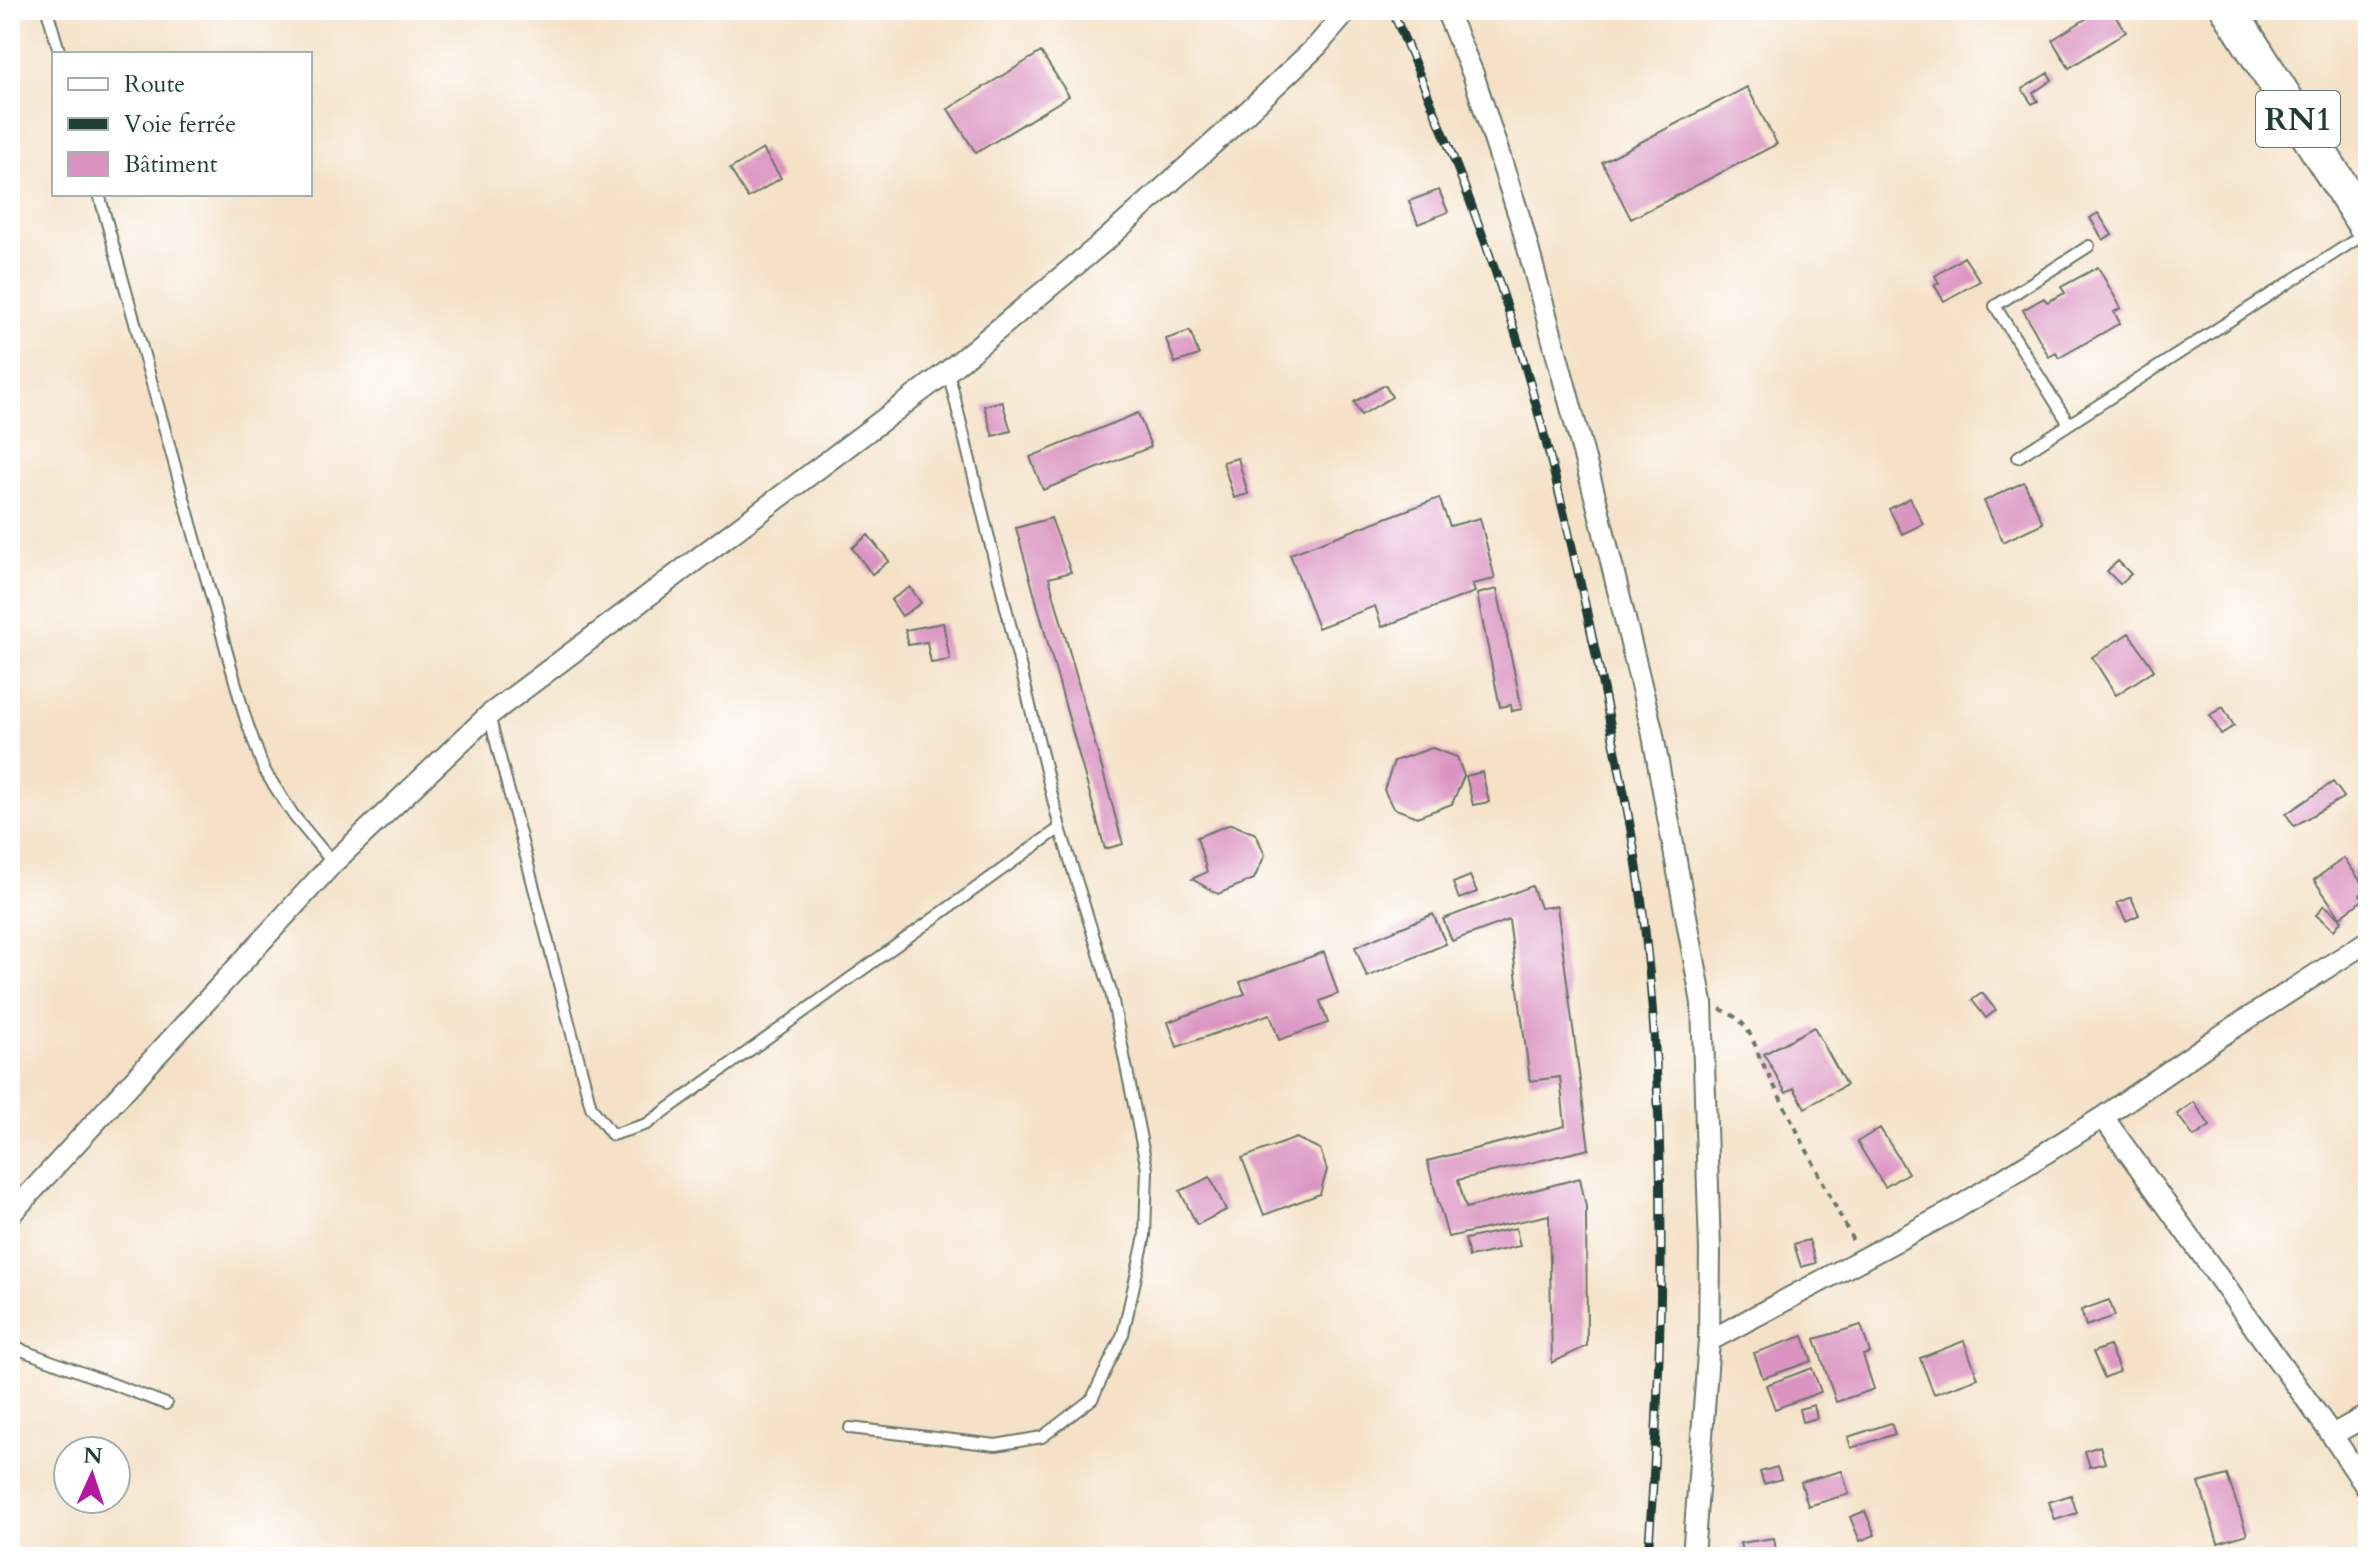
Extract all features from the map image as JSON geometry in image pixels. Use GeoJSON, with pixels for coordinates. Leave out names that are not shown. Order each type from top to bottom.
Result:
{"type":"FeatureCollection","features":[{"type":"Feature","properties":{"kind":"highway","name":"RN1"},"geometry":{"type":"LineString","coordinates":[[2229,10],[2368,230]]}},
{"type":"Feature","properties":{"kind":"street"},"geometry":{"type":"LineString","coordinates":[[10,1215],[333,863],[489,715],[948,371],[1107,239],[1217,140],[1317,46],[1348,10]]}},
{"type":"Feature","properties":{"kind":"street"},"geometry":{"type":"LineString","coordinates":[[1446,10],[1473,74],[1521,222],[1597,504],[1652,730],[1702,1003],[1710,1250],[1709,1341],[1693,1557]]}},
{"type":"Feature","properties":{"kind":"street"},"geometry":{"type":"LineString","coordinates":[[1709,1341],[1954,1210],[2103,1117],[2216,1039],[2368,941]]}},
{"type":"Feature","properties":{"kind":"street"},"geometry":{"type":"LineString","coordinates":[[2103,1117],[2332,1435],[2368,1490]]}},
{"type":"Feature","properties":{"kind":"street"},"geometry":{"type":"LineString","coordinates":[[2332,1435],[2368,1415]]}},
{"type":"Feature","properties":{"kind":"lane"},"geometry":{"type":"LineString","coordinates":[[47,10],[59,52]]}},
{"type":"Feature","properties":{"kind":"lane"},"geometry":{"type":"LineString","coordinates":[[100,196],[245,717],[264,770],[294,816],[333,863]]}},
{"type":"Feature","properties":{"kind":"lane"},"geometry":{"type":"LineString","coordinates":[[2018,457],[2368,230]]}},
{"type":"Feature","properties":{"kind":"lane"},"geometry":{"type":"LineString","coordinates":[[2069,424],[1995,306],[2089,246]]}},
{"type":"Feature","properties":{"kind":"lane"},"geometry":{"type":"LineString","coordinates":[[850,1428],[996,1445],[1042,1437],[1092,1399],[1123,1334],[1145,1236],[1147,1169],[1111,992],[1060,828],[948,371]]}},
{"type":"Feature","properties":{"kind":"lane"},"geometry":{"type":"LineString","coordinates":[[489,715],[591,1107],[612,1135],[647,1124],[1060,828]]}},
{"type":"Feature","properties":{"kind":"lane"},"geometry":{"type":"LineString","coordinates":[[10,1342],[24,1351],[166,1404]]}},
{"type":"Feature","properties":{"kind":"path"},"geometry":{"type":"LineString","coordinates":[[1702,1003],[1740,1019],[1750,1031],[1778,1095],[1863,1259]]}},
{"type":"Feature","properties":{"kind":"building"},"geometry":{"type":"Polygon","coordinates":[[[2100,10],[2111,10],[2126,32],[2069,68],[2052,40],[2100,10]]]}},
{"type":"Feature","properties":{"kind":"building"},"geometry":{"type":"Polygon","coordinates":[[[1041,52],[1069,96],[976,153],[948,109],[1041,52]]]}},
{"type":"Feature","properties":{"kind":"building"},"geometry":{"type":"Polygon","coordinates":[[[2048,73],[2052,80],[2033,93],[2038,101],[2032,104],[2022,89],[2048,73]]]}},
{"type":"Feature","properties":{"kind":"building"},"geometry":{"type":"Polygon","coordinates":[[[1747,87],[1777,144],[1631,219],[1602,162],[1747,87]]]}},
{"type":"Feature","properties":{"kind":"building"},"geometry":{"type":"Polygon","coordinates":[[[763,149],[781,178],[748,198],[730,169],[763,149]]]}},
{"type":"Feature","properties":{"kind":"building"},"geometry":{"type":"Polygon","coordinates":[[[1439,190],[1448,212],[1418,224],[1409,201],[1439,190]]]}},
{"type":"Feature","properties":{"kind":"building"},"geometry":{"type":"Polygon","coordinates":[[[2098,213],[2112,235],[2103,240],[2090,218],[2098,213]]]}},
{"type":"Feature","properties":{"kind":"building"},"geometry":{"type":"Polygon","coordinates":[[[1964,257],[1980,281],[1944,301],[1934,285],[1939,283],[1935,276],[1964,257]]]}},
{"type":"Feature","properties":{"kind":"building"},"geometry":{"type":"Polygon","coordinates":[[[2098,267],[2121,308],[2114,312],[2120,323],[2059,358],[2056,353],[2049,357],[2023,310],[2044,298],[2047,302],[2065,293],[2061,287],[2098,267]]]}},
{"type":"Feature","properties":{"kind":"building"},"geometry":{"type":"Polygon","coordinates":[[[1190,331],[1199,355],[1175,363],[1166,339],[1190,331]]]}},
{"type":"Feature","properties":{"kind":"building"},"geometry":{"type":"Polygon","coordinates":[[[1385,385],[1392,397],[1361,415],[1354,402],[1385,385]]]}},
{"type":"Feature","properties":{"kind":"building"},"geometry":{"type":"Polygon","coordinates":[[[1002,401],[1011,431],[993,436],[984,406],[1002,401]]]}},
{"type":"Feature","properties":{"kind":"building"},"geometry":{"type":"Polygon","coordinates":[[[1138,413],[1151,447],[1043,490],[1030,457],[1138,413]]]}},
{"type":"Feature","properties":{"kind":"building"},"geometry":{"type":"Polygon","coordinates":[[[1238,458],[1248,494],[1234,498],[1223,462],[1238,458]]]}},
{"type":"Feature","properties":{"kind":"building"},"geometry":{"type":"Polygon","coordinates":[[[2024,482],[2043,523],[2003,542],[1984,501],[2024,482]]]}},
{"type":"Feature","properties":{"kind":"building"},"geometry":{"type":"Polygon","coordinates":[[[1439,498],[1450,526],[1480,518],[1495,579],[1472,584],[1475,592],[1382,627],[1375,606],[1318,628],[1290,554],[1439,498]]]}},
{"type":"Feature","properties":{"kind":"building"},"geometry":{"type":"Polygon","coordinates":[[[1910,498],[1923,524],[1902,534],[1889,509],[1910,498]]]}},
{"type":"Feature","properties":{"kind":"building"},"geometry":{"type":"Polygon","coordinates":[[[1051,518],[1071,572],[1049,578],[1123,844],[1105,849],[1016,528],[1051,518]]]}},
{"type":"Feature","properties":{"kind":"building"},"geometry":{"type":"Polygon","coordinates":[[[868,535],[889,561],[872,574],[852,548],[868,535]]]}},
{"type":"Feature","properties":{"kind":"building"},"geometry":{"type":"Polygon","coordinates":[[[2118,561],[2131,574],[2120,584],[2107,571],[2118,561]]]}},
{"type":"Feature","properties":{"kind":"building"},"geometry":{"type":"Polygon","coordinates":[[[910,587],[921,603],[902,616],[891,600],[910,587]]]}},
{"type":"Feature","properties":{"kind":"building"},"geometry":{"type":"Polygon","coordinates":[[[1497,589],[1522,709],[1512,711],[1511,705],[1500,707],[1477,594],[1497,589]]]}},
{"type":"Feature","properties":{"kind":"building"},"geometry":{"type":"Polygon","coordinates":[[[943,623],[950,660],[931,663],[927,642],[908,645],[905,630],[943,623]]]}},
{"type":"Feature","properties":{"kind":"building"},"geometry":{"type":"Polygon","coordinates":[[[2129,633],[2154,670],[2116,695],[2092,657],[2129,633]]]}},
{"type":"Feature","properties":{"kind":"building"},"geometry":{"type":"Polygon","coordinates":[[[2223,707],[2234,726],[2221,734],[2210,715],[2223,707]]]}},
{"type":"Feature","properties":{"kind":"building"},"geometry":{"type":"Polygon","coordinates":[[[1432,748],[1457,757],[1464,776],[1452,804],[1417,817],[1393,808],[1384,790],[1394,761],[1432,748]]]}},
{"type":"Feature","properties":{"kind":"building"},"geometry":{"type":"Polygon","coordinates":[[[1482,772],[1489,802],[1473,805],[1466,776],[1482,772]]]}},
{"type":"Feature","properties":{"kind":"building"},"geometry":{"type":"Polygon","coordinates":[[[2333,782],[2344,797],[2294,826],[2286,814],[2333,782]]]}},
{"type":"Feature","properties":{"kind":"building"},"geometry":{"type":"Polygon","coordinates":[[[1231,824],[1256,834],[1265,855],[1254,879],[1218,894],[1192,879],[1207,872],[1197,837],[1231,824]]]}},
{"type":"Feature","properties":{"kind":"building"},"geometry":{"type":"Polygon","coordinates":[[[2344,858],[2367,890],[2360,895],[2364,899],[2340,917],[2314,880],[2344,858]]]}},
{"type":"Feature","properties":{"kind":"building"},"geometry":{"type":"Polygon","coordinates":[[[1470,876],[1477,892],[1459,899],[1453,883],[1470,876]]]}},
{"type":"Feature","properties":{"kind":"building"},"geometry":{"type":"Polygon","coordinates":[[[1532,886],[1540,908],[1557,906],[1589,1149],[1458,1180],[1466,1208],[1580,1178],[1586,1207],[1587,1346],[1552,1363],[1549,1215],[1448,1237],[1427,1161],[1565,1126],[1560,1077],[1530,1081],[1509,920],[1452,941],[1443,919],[1532,886]]]}},
{"type":"Feature","properties":{"kind":"building"},"geometry":{"type":"Polygon","coordinates":[[[2131,897],[2139,915],[2126,921],[2117,903],[2131,897]]]}},
{"type":"Feature","properties":{"kind":"building"},"geometry":{"type":"Polygon","coordinates":[[[2324,905],[2342,920],[2334,930],[2316,915],[2324,905]]]}},
{"type":"Feature","properties":{"kind":"building"},"geometry":{"type":"Polygon","coordinates":[[[1433,914],[1446,944],[1367,977],[1355,947],[1433,914]]]}},
{"type":"Feature","properties":{"kind":"building"},"geometry":{"type":"Polygon","coordinates":[[[1324,952],[1338,994],[1320,1001],[1328,1023],[1279,1040],[1270,1014],[1177,1047],[1168,1022],[1245,994],[1240,982],[1324,952]]]}},
{"type":"Feature","properties":{"kind":"building"},"geometry":{"type":"Polygon","coordinates":[[[1982,993],[1996,1010],[1986,1018],[1972,1000],[1982,993]]]}},
{"type":"Feature","properties":{"kind":"building"},"geometry":{"type":"Polygon","coordinates":[[[1814,1027],[1846,1085],[1805,1108],[1794,1088],[1786,1093],[1764,1054],[1814,1027]]]}},
{"type":"Feature","properties":{"kind":"building"},"geometry":{"type":"Polygon","coordinates":[[[2194,1102],[2210,1126],[2194,1137],[2177,1114],[2194,1102]]]}},
{"type":"Feature","properties":{"kind":"building"},"geometry":{"type":"Polygon","coordinates":[[[1880,1128],[1908,1173],[1885,1187],[1857,1142],[1880,1128]]]}},
{"type":"Feature","properties":{"kind":"building"},"geometry":{"type":"Polygon","coordinates":[[[1296,1138],[1320,1149],[1327,1170],[1320,1194],[1264,1215],[1242,1158],[1296,1138]]]}},
{"type":"Feature","properties":{"kind":"building"},"geometry":{"type":"Polygon","coordinates":[[[1210,1177],[1226,1210],[1197,1225],[1180,1191],[1210,1177]]]}},
{"type":"Feature","properties":{"kind":"building"},"geometry":{"type":"Polygon","coordinates":[[[1516,1228],[1520,1246],[1469,1257],[1465,1239],[1516,1228]]]}},
{"type":"Feature","properties":{"kind":"building"},"geometry":{"type":"Polygon","coordinates":[[[1809,1240],[1816,1263],[1801,1267],[1794,1244],[1809,1240]]]}},
{"type":"Feature","properties":{"kind":"building"},"geometry":{"type":"Polygon","coordinates":[[[2109,1300],[2115,1316],[2086,1326],[2081,1310],[2109,1300]]]}},
{"type":"Feature","properties":{"kind":"building"},"geometry":{"type":"Polygon","coordinates":[[[1861,1325],[1870,1353],[1863,1355],[1874,1389],[1836,1402],[1815,1339],[1861,1325]]]}},
{"type":"Feature","properties":{"kind":"building"},"geometry":{"type":"Polygon","coordinates":[[[1803,1336],[1812,1361],[1763,1378],[1754,1353],[1803,1336]]]}},
{"type":"Feature","properties":{"kind":"building"},"geometry":{"type":"Polygon","coordinates":[[[1964,1341],[1978,1378],[1934,1394],[1920,1358],[1964,1341]]]}},
{"type":"Feature","properties":{"kind":"building"},"geometry":{"type":"Polygon","coordinates":[[[2109,1346],[2120,1371],[2104,1378],[2093,1352],[2109,1346]]]}},
{"type":"Feature","properties":{"kind":"building"},"geometry":{"type":"Polygon","coordinates":[[[1812,1368],[1821,1392],[1775,1409],[1766,1385],[1812,1368]]]}},
{"type":"Feature","properties":{"kind":"building"},"geometry":{"type":"Polygon","coordinates":[[[1814,1405],[1817,1418],[1802,1422],[1799,1409],[1814,1405]]]}},
{"type":"Feature","properties":{"kind":"building"},"geometry":{"type":"Polygon","coordinates":[[[1891,1423],[1895,1434],[1851,1448],[1848,1437],[1891,1423]]]}},
{"type":"Feature","properties":{"kind":"building"},"geometry":{"type":"Polygon","coordinates":[[[2100,1446],[2105,1463],[2090,1467],[2085,1451],[2100,1446]]]}},
{"type":"Feature","properties":{"kind":"building"},"geometry":{"type":"Polygon","coordinates":[[[1777,1467],[1781,1479],[1764,1484],[1760,1472],[1777,1467]]]}},
{"type":"Feature","properties":{"kind":"building"},"geometry":{"type":"Polygon","coordinates":[[[1842,1471],[1849,1494],[1808,1506],[1801,1482],[1842,1471]]]}},
{"type":"Feature","properties":{"kind":"building"},"geometry":{"type":"Polygon","coordinates":[[[2227,1475],[2247,1534],[2218,1543],[2199,1483],[2227,1475]]]}},
{"type":"Feature","properties":{"kind":"building"},"geometry":{"type":"Polygon","coordinates":[[[2071,1495],[2077,1513],[2055,1520],[2049,1502],[2071,1495]]]}},
{"type":"Feature","properties":{"kind":"building"},"geometry":{"type":"Polygon","coordinates":[[[1865,1511],[1875,1535],[1860,1541],[1850,1517],[1865,1511]]]}},
{"type":"Feature","properties":{"kind":"building"},"geometry":{"type":"Polygon","coordinates":[[[1774,1538],[1777,1557],[1743,1557],[1740,1543],[1774,1538]]]}},
{"type":"Feature","properties":{"kind":"railway"},"geometry":{"type":"LineString","coordinates":[[1392,10],[1460,176],[1519,345],[1576,562],[1632,835],[1652,1000],[1660,1159],[1658,1398],[1648,1557]]}}]}
